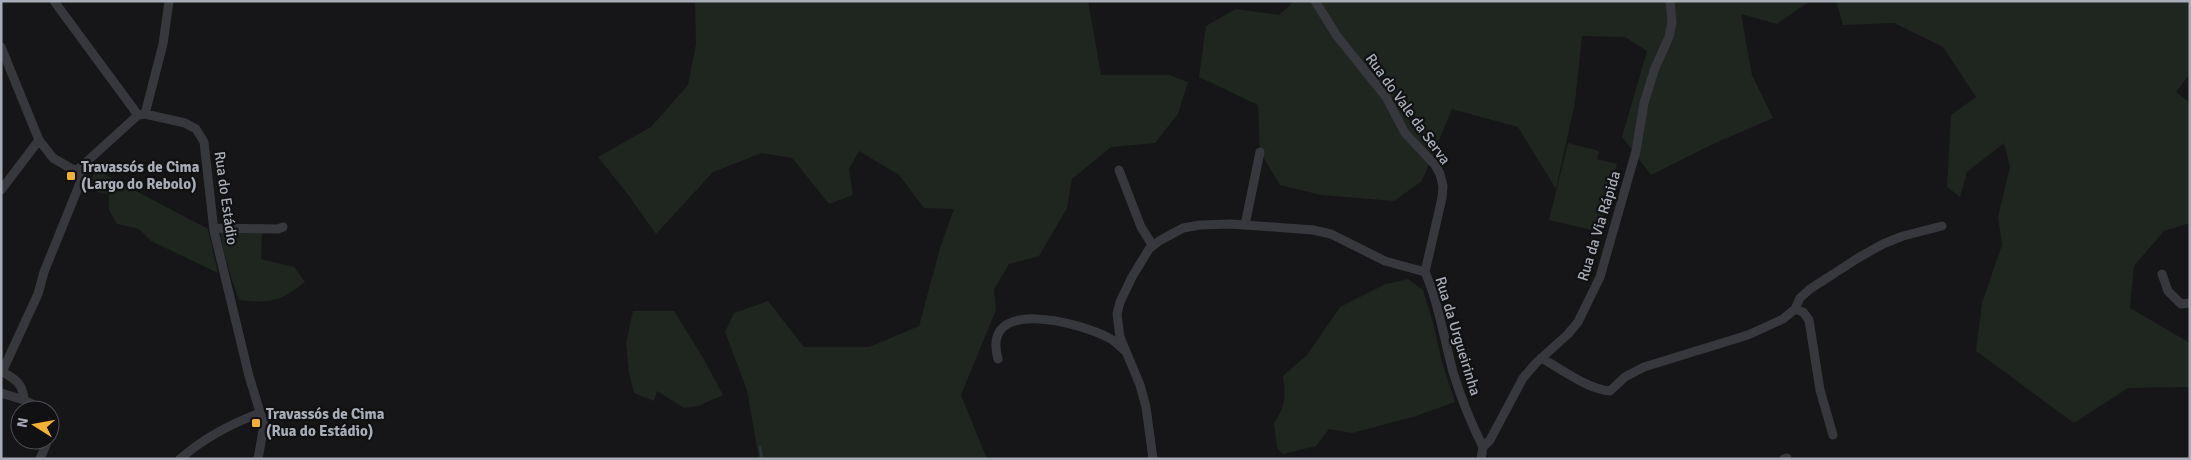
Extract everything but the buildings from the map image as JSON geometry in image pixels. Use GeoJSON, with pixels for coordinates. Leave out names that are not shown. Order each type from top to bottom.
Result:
{"type":"FeatureCollection","features":[{"type":"Feature","properties":{"kind":"street"},"geometry":{"type":"LineString","coordinates":[[54,1],[142,115]]}},
{"type":"Feature","properties":{"kind":"street"},"geometry":{"type":"LineString","coordinates":[[1,47],[39,140],[53,158],[72,170],[77,170],[142,115],[163,44],[169,1]]}},
{"type":"Feature","properties":{"kind":"street","name":"Rua do Vale da Serva"},"geometry":{"type":"LineString","coordinates":[[1315,1],[1337,36],[1386,97],[1405,132],[1435,165],[1440,174],[1443,186],[1442,198],[1425,272]]}},
{"type":"Feature","properties":{"kind":"street","name":"Rua da Via Rápida"},"geometry":{"type":"LineString","coordinates":[[1481,459],[1483,447],[1490,440],[1523,378],[1541,358],[1558,345],[1578,322],[1600,276],[1636,151],[1644,103],[1655,68],[1669,37],[1672,22],[1670,1]]}},
{"type":"Feature","properties":{"kind":"street","name":"Rua do Estádio"},"geometry":{"type":"LineString","coordinates":[[142,115],[185,123],[196,129],[204,142],[214,228],[264,434],[258,459]]}},
{"type":"Feature","properties":{"kind":"street"},"geometry":{"type":"LineString","coordinates":[[1,190],[39,140]]}},
{"type":"Feature","properties":{"kind":"street"},"geometry":{"type":"LineString","coordinates":[[1245,225],[1260,152]]}},
{"type":"Feature","properties":{"kind":"street"},"geometry":{"type":"LineString","coordinates":[[1,393],[24,400],[23,388],[19,382],[2,371],[38,294],[44,272],[80,183],[83,165]]}},
{"type":"Feature","properties":{"kind":"street"},"geometry":{"type":"LineString","coordinates":[[1119,170],[1141,227],[1153,246]]}},
{"type":"Feature","properties":{"kind":"street","name":"Rua da Urgueirinha"},"geometry":{"type":"LineString","coordinates":[[1153,459],[1146,407],[1140,385],[1118,327],[1120,302],[1132,277],[1153,246],[1169,234],[1184,228],[1216,224],[1313,230],[1331,234],[1385,261],[1425,272],[1432,288],[1454,373],[1473,428],[1483,447]]}},
{"type":"Feature","properties":{"kind":"street"},"geometry":{"type":"LineString","coordinates":[[1541,358],[1583,381],[1602,390],[1610,391],[1632,372],[1748,336],[1783,319],[1795,309],[1800,298],[1810,289],[1866,254],[1903,236],[1942,226]]}},
{"type":"Feature","properties":{"kind":"street"},"geometry":{"type":"LineString","coordinates":[[214,228],[278,229],[283,227]]}},
{"type":"Feature","properties":{"kind":"street"},"geometry":{"type":"LineString","coordinates":[[2162,274],[2168,291],[2181,304],[2190,303]]}},
{"type":"Feature","properties":{"kind":"street"},"geometry":{"type":"LineString","coordinates":[[1795,309],[1803,312],[1809,320],[1820,390],[1833,434]]}},
{"type":"Feature","properties":{"kind":"street"},"geometry":{"type":"LineString","coordinates":[[998,358],[996,344],[1002,328],[1011,321],[1021,319],[1050,320],[1090,330],[1110,338],[1126,352]]}},
{"type":"Feature","properties":{"kind":"street"},"geometry":{"type":"LineString","coordinates":[[180,459],[196,445],[235,422],[260,413]]}},
{"type":"Feature","properties":{"kind":"shaded area"},"geometry":{"type":"Polygon","coordinates":[[[695,1],[1088,1],[1101,75],[1169,75],[1188,82],[1178,114],[1155,143],[1111,147],[1072,179],[1067,208],[1039,256],[1009,264],[994,289],[996,310],[961,395],[987,459],[759,459],[747,390],[725,332],[734,313],[768,301],[804,347],[869,347],[919,326],[940,248],[954,209],[924,208],[899,175],[859,151],[849,169],[853,195],[829,204],[792,158],[762,153],[713,172],[656,234],[598,157],[651,127],[688,85],[696,44],[695,1]]]}},
{"type":"Feature","properties":{"kind":"shaded area"},"geometry":{"type":"Polygon","coordinates":[[[1294,1],[1810,1],[1777,24],[1741,14],[1752,75],[1773,118],[1711,145],[1651,175],[1622,137],[1647,51],[1625,37],[1582,36],[1575,102],[1556,189],[1518,127],[1452,109],[1422,181],[1394,201],[1321,195],[1280,185],[1260,152],[1258,105],[1199,77],[1206,26],[1236,9],[1279,15],[1294,1]]]}},
{"type":"Feature","properties":{"kind":"shaded area"},"geometry":{"type":"Polygon","coordinates":[[[1836,1],[2190,1],[2190,74],[2176,92],[2190,103],[2190,223],[2164,231],[2134,266],[2130,308],[2190,343],[2190,387],[2128,388],[2074,423],[1976,351],[1982,303],[2002,245],[1998,217],[2010,167],[2004,143],[1967,172],[1960,197],[1947,187],[1951,115],[1976,97],[1943,47],[1894,23],[1843,25],[1836,1]]]}},
{"type":"Feature","properties":{"kind":"shaded area"},"geometry":{"type":"Polygon","coordinates":[[[1568,143],[1599,151],[1597,159],[1617,164],[1600,232],[1549,220],[1568,143]]]}},
{"type":"Feature","properties":{"kind":"shaded area"},"geometry":{"type":"Polygon","coordinates":[[[98,171],[208,229],[218,273],[151,241],[139,229],[117,224],[109,210],[109,194],[97,192],[90,182],[93,175],[98,171]]]}},
{"type":"Feature","properties":{"kind":"shaded area"},"geometry":{"type":"Polygon","coordinates":[[[220,232],[262,233],[261,259],[294,267],[305,282],[275,300],[259,302],[239,300],[228,267],[220,232]]]}},
{"type":"Feature","properties":{"kind":"shaded area"},"geometry":{"type":"Polygon","coordinates":[[[1408,279],[1423,290],[1442,362],[1455,402],[1413,417],[1352,433],[1329,429],[1316,446],[1283,454],[1277,448],[1274,423],[1284,401],[1283,376],[1307,355],[1340,307],[1386,284],[1408,279]]]}},
{"type":"Feature","properties":{"kind":"shaded area"},"geometry":{"type":"Polygon","coordinates":[[[633,311],[674,311],[702,356],[723,395],[698,406],[684,408],[657,391],[654,401],[634,393],[629,373],[626,343],[633,311]]]}},
{"type":"Feature","properties":{"kind":"waterway"},"geometry":{"type":"LineString","coordinates":[[760,447],[762,459]]}},
{"type":"Feature","properties":{"kind":"place","name":"Travassós de Cima (Largo do Rebolo)"},"geometry":{"type":"Point","coordinates":[71,176]}},
{"type":"Feature","properties":{"kind":"place","name":"Travassós de Cima (Rua do Estádio)"},"geometry":{"type":"Point","coordinates":[256,423]}}]}
